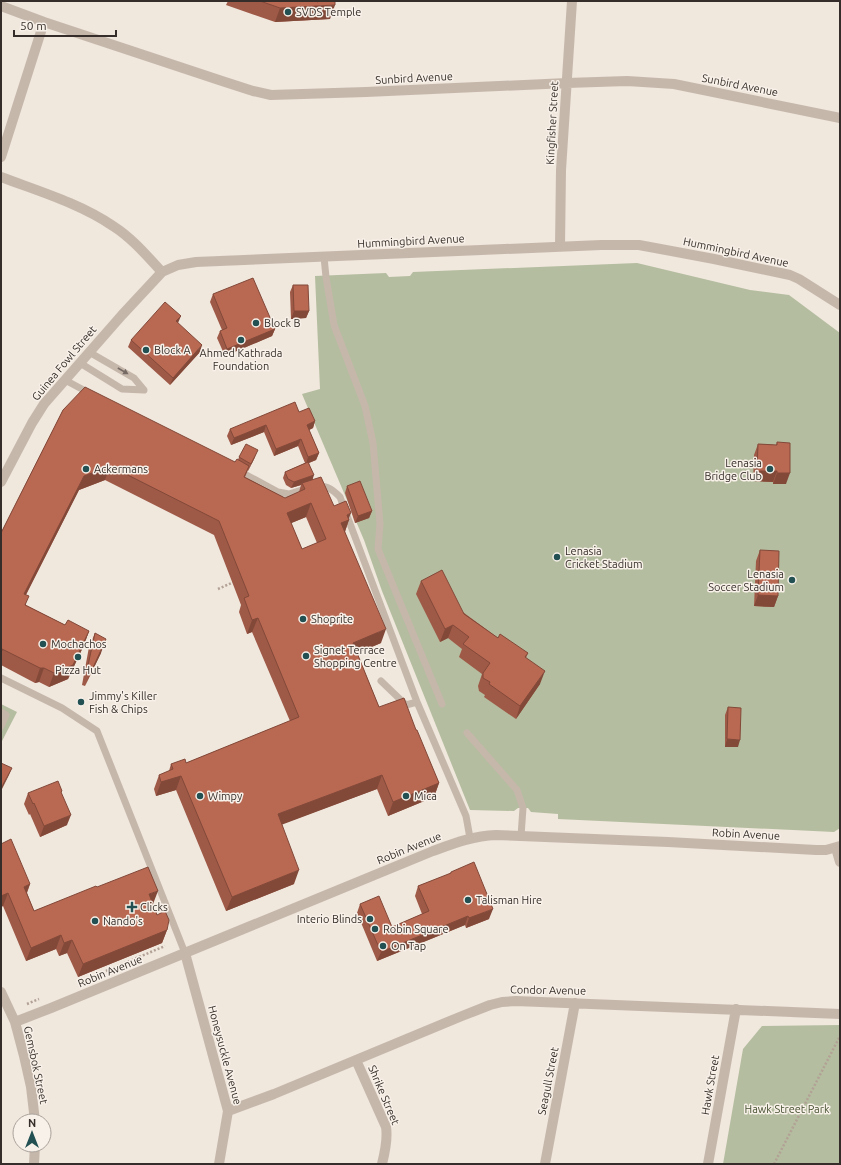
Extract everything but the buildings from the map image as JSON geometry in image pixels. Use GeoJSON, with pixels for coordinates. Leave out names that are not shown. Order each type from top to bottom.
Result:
{"type":"FeatureCollection","features":[{"type":"Feature","properties":{"kind":"street","name":"Kingfisher Street"},"geometry":{"type":"LineString","coordinates":[[560,246],[562,170],[572,1]]}},
{"type":"Feature","properties":{"kind":"street","name":"Sunbird Avenue"},"geometry":{"type":"LineString","coordinates":[[1,6],[44,22],[222,81],[271,95],[627,81],[674,84],[840,118]]}},
{"type":"Feature","properties":{"kind":"street"},"geometry":{"type":"LineString","coordinates":[[1,157],[44,22]]}},
{"type":"Feature","properties":{"kind":"street"},"geometry":{"type":"LineString","coordinates":[[1,177],[96,215],[114,226],[134,243],[162,272]]}},
{"type":"Feature","properties":{"kind":"street","name":"Hummingbird Avenue"},"geometry":{"type":"LineString","coordinates":[[162,272],[178,265],[196,262],[560,246],[615,244],[639,245],[790,275],[799,278],[840,305]]}},
{"type":"Feature","properties":{"kind":"street","name":"Guinea Fowl Street"},"geometry":{"type":"LineString","coordinates":[[1,482],[32,423],[44,404],[162,272]]}},
{"type":"Feature","properties":{"kind":"street","name":"Robin Avenue"},"geometry":{"type":"LineString","coordinates":[[14,1022],[433,851],[470,838],[486,835],[521,836],[816,850],[826,850],[838,847]]}},
{"type":"Feature","properties":{"kind":"street"},"geometry":{"type":"LineString","coordinates":[[838,847],[840,862]]}},
{"type":"Feature","properties":{"kind":"street","name":"Honeysuckle Avenue"},"geometry":{"type":"LineString","coordinates":[[185,953],[228,1111],[219,1164]]}},
{"type":"Feature","properties":{"kind":"street","name":"Gemsbok Street"},"geometry":{"type":"LineString","coordinates":[[1,992],[14,1022],[24,1056],[31,1086],[34,1113]]}},
{"type":"Feature","properties":{"kind":"street","name":"Condor Avenue"},"geometry":{"type":"LineString","coordinates":[[228,1111],[274,1094],[462,1016],[502,1002],[575,1003],[840,1014]]}},
{"type":"Feature","properties":{"kind":"street","name":"Seagull Street"},"geometry":{"type":"LineString","coordinates":[[545,1164],[575,1003]]}},
{"type":"Feature","properties":{"kind":"street","name":"Hawk Street"},"geometry":{"type":"LineString","coordinates":[[708,1164],[736,1009]]}},
{"type":"Feature","properties":{"kind":"street","name":"Shrike Street"},"geometry":{"type":"LineString","coordinates":[[356,1060],[386,1127],[387,1134],[382,1164]]}},
{"type":"Feature","properties":{"kind":"street"},"geometry":{"type":"LineString","coordinates":[[34,1164],[35,1153]]}},
{"type":"Feature","properties":{"kind":"lane"},"geometry":{"type":"LineString","coordinates":[[324,257],[334,325],[365,406],[373,443],[380,524],[378,550],[442,704]]}},
{"type":"Feature","properties":{"kind":"lane"},"geometry":{"type":"LineString","coordinates":[[80,363],[122,388],[144,390],[134,378],[90,352]]}},
{"type":"Feature","properties":{"kind":"lane"},"geometry":{"type":"LineString","coordinates":[[65,380],[96,396]]}},
{"type":"Feature","properties":{"kind":"lane"},"geometry":{"type":"LineString","coordinates":[[229,466],[278,492],[289,494],[314,486],[324,486],[333,490],[340,497],[417,702],[466,816],[470,838]]}},
{"type":"Feature","properties":{"kind":"lane"},"geometry":{"type":"LineString","coordinates":[[1,678],[62,708],[97,731],[185,953]]}},
{"type":"Feature","properties":{"kind":"lane"},"geometry":{"type":"LineString","coordinates":[[381,681],[406,705],[417,702]]}},
{"type":"Feature","properties":{"kind":"lane"},"geometry":{"type":"LineString","coordinates":[[1,712],[6,715],[1,726]]}},
{"type":"Feature","properties":{"kind":"lane"},"geometry":{"type":"LineString","coordinates":[[467,733],[517,790],[523,808],[521,836]]}},
{"type":"Feature","properties":{"kind":"path"},"geometry":{"type":"LineString","coordinates":[[218,589],[240,579]]}},
{"type":"Feature","properties":{"kind":"path"},"geometry":{"type":"LineString","coordinates":[[103,973],[165,946]]}},
{"type":"Feature","properties":{"kind":"path"},"geometry":{"type":"LineString","coordinates":[[774,1164],[840,1036]]}},
{"type":"Feature","properties":{"kind":"green space","name":"Lenasia Cricket Stadium"},"geometry":{"type":"Polygon","coordinates":[[[637,263],[750,290],[789,295],[840,333],[840,828],[834,832],[558,819],[558,814],[531,812],[528,808],[518,808],[514,811],[470,810],[382,591],[364,540],[302,394],[320,389],[315,276],[386,273],[389,277],[410,276],[413,272],[637,263]]]}},
{"type":"Feature","properties":{"kind":"green space"},"geometry":{"type":"Polygon","coordinates":[[[1,704],[17,712],[1,743],[1,704]]]}},
{"type":"Feature","properties":{"kind":"green space","name":"Hawk Street Park"},"geometry":{"type":"Polygon","coordinates":[[[840,1025],[840,1164],[723,1164],[743,1049],[762,1026],[840,1025]]]}},
{"type":"Feature","properties":{"kind":"place","name":"SVDS Temple"},"geometry":{"type":"Point","coordinates":[288,12]}},
{"type":"Feature","properties":{"kind":"place","name":"Block B"},"geometry":{"type":"Point","coordinates":[256,323]}},
{"type":"Feature","properties":{"kind":"place","name":"Ahmed Kathrada Foundation"},"geometry":{"type":"Point","coordinates":[241,340]}},
{"type":"Feature","properties":{"kind":"place","name":"Block A"},"geometry":{"type":"Point","coordinates":[146,350]}},
{"type":"Feature","properties":{"kind":"place","name":"Ackermans"},"geometry":{"type":"Point","coordinates":[86,469]}},
{"type":"Feature","properties":{"kind":"place","name":"Lenasia Bridge Club"},"geometry":{"type":"Point","coordinates":[770,469]}},
{"type":"Feature","properties":{"kind":"place","name":"Lenasia Cricket Stadium"},"geometry":{"type":"Point","coordinates":[557,557]}},
{"type":"Feature","properties":{"kind":"place","name":"Lenasia Soccer Stadium"},"geometry":{"type":"Point","coordinates":[792,580]}},
{"type":"Feature","properties":{"kind":"place","name":"Shoprite"},"geometry":{"type":"Point","coordinates":[303,619]}},
{"type":"Feature","properties":{"kind":"place","name":"Mochachos"},"geometry":{"type":"Point","coordinates":[43,644]}},
{"type":"Feature","properties":{"kind":"place","name":"Signet Terrace Shopping Centre"},"geometry":{"type":"Point","coordinates":[306,656]}},
{"type":"Feature","properties":{"kind":"place","name":"Pizza Hut"},"geometry":{"type":"Point","coordinates":[78,657]}},
{"type":"Feature","properties":{"kind":"place","name":"Jimmy's Killer Fish & Chips"},"geometry":{"type":"Point","coordinates":[81,702]}},
{"type":"Feature","properties":{"kind":"place","name":"Wimpy"},"geometry":{"type":"Point","coordinates":[200,796]}},
{"type":"Feature","properties":{"kind":"place","name":"Mica"},"geometry":{"type":"Point","coordinates":[406,796]}},
{"type":"Feature","properties":{"kind":"place","name":"Talisman Hire"},"geometry":{"type":"Point","coordinates":[468,900]}},
{"type":"Feature","properties":{"kind":"place","name":"Clicks"},"geometry":{"type":"Point","coordinates":[132,907]}},
{"type":"Feature","properties":{"kind":"place","name":"Interio Blinds"},"geometry":{"type":"Point","coordinates":[370,919]}},
{"type":"Feature","properties":{"kind":"place","name":"Nando's"},"geometry":{"type":"Point","coordinates":[95,921]}},
{"type":"Feature","properties":{"kind":"place","name":"Robin Square"},"geometry":{"type":"Point","coordinates":[375,929]}},
{"type":"Feature","properties":{"kind":"place","name":"On Tap"},"geometry":{"type":"Point","coordinates":[383,946]}}]}
